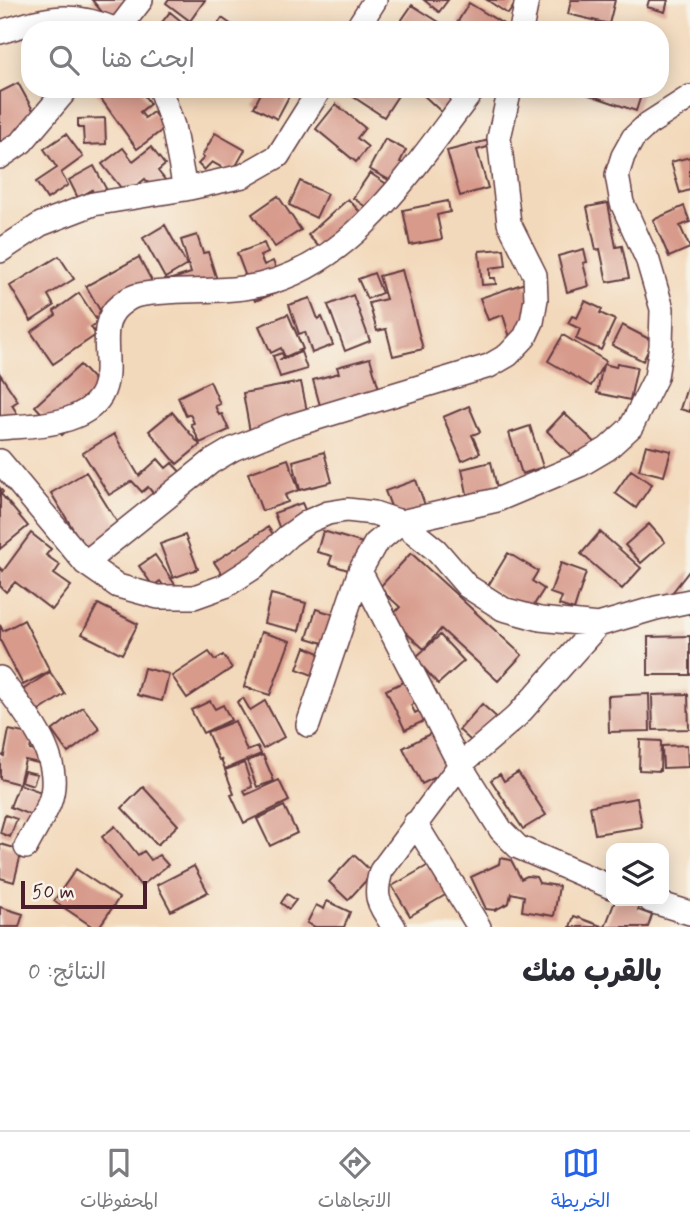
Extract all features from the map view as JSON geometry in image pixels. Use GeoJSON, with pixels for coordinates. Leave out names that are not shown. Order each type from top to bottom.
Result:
{"type":"FeatureCollection","features":[{"type":"Feature","properties":{"kind":"street"},"geometry":{"type":"LineString","coordinates":[[125,21],[141,0]]}},
{"type":"Feature","properties":{"kind":"street"},"geometry":{"type":"LineString","coordinates":[[362,21],[375,0]]}},
{"type":"Feature","properties":{"kind":"street"},"geometry":{"type":"LineString","coordinates":[[523,21],[527,0]]}},
{"type":"Feature","properties":{"kind":"street"},"geometry":{"type":"LineString","coordinates":[[38,21],[52,17],[95,21]]}},
{"type":"Feature","properties":{"kind":"street"},"geometry":{"type":"LineString","coordinates":[[0,32],[21,26]]}},
{"type":"Feature","properties":{"kind":"street"},"geometry":{"type":"LineString","coordinates":[[307,725],[360,570],[375,544],[401,522],[497,500],[580,465],[607,449],[631,427],[656,377],[661,346],[662,309],[648,261],[622,203],[617,175],[622,156],[633,138],[648,124],[690,97]]}},
{"type":"Feature","properties":{"kind":"street"},"geometry":{"type":"LineString","coordinates":[[0,157],[22,142],[59,98]]}},
{"type":"Feature","properties":{"kind":"street"},"geometry":{"type":"LineString","coordinates":[[163,98],[173,126],[185,189]]}},
{"type":"Feature","properties":{"kind":"street"},"geometry":{"type":"LineString","coordinates":[[0,251],[41,224],[93,204],[185,189],[243,176],[278,156],[314,98]]}},
{"type":"Feature","properties":{"kind":"street"},"geometry":{"type":"LineString","coordinates":[[0,428],[71,419],[96,403],[108,384],[108,323],[118,306],[136,295],[225,290],[261,285],[309,268],[354,236],[393,193],[467,98]]}},
{"type":"Feature","properties":{"kind":"street"},"geometry":{"type":"LineString","coordinates":[[85,563],[211,463],[233,449],[287,427],[489,366],[508,355],[525,337],[532,322],[536,299],[535,275],[509,223],[499,138],[508,98]]}},
{"type":"Feature","properties":{"kind":"street"},"geometry":{"type":"LineString","coordinates":[[0,461],[85,563],[118,586],[158,597],[194,597],[225,586],[256,566],[288,536],[309,521],[328,513],[347,510],[374,513],[401,522],[436,550],[467,586],[503,609],[540,619],[598,625],[690,601]]}},
{"type":"Feature","properties":{"kind":"street"},"geometry":{"type":"LineString","coordinates":[[360,570],[460,765],[501,830],[518,847],[606,885]]}},
{"type":"Feature","properties":{"kind":"street"},"geometry":{"type":"LineString","coordinates":[[394,927],[382,908],[376,889],[381,871],[460,765],[517,716],[598,625]]}},
{"type":"Feature","properties":{"kind":"street"},"geometry":{"type":"LineString","coordinates":[[0,678],[49,752],[49,803],[26,847]]}},
{"type":"Feature","properties":{"kind":"street"},"geometry":{"type":"LineString","coordinates":[[415,823],[478,927]]}},
{"type":"Feature","properties":{"kind":"street"},"geometry":{"type":"LineString","coordinates":[[667,906],[690,913]]}},
{"type":"Feature","properties":{"kind":"building"},"geometry":{"type":"Polygon","coordinates":[[[92,0],[139,0],[113,21],[109,21],[92,0]]]}},
{"type":"Feature","properties":{"kind":"building"},"geometry":{"type":"Polygon","coordinates":[[[168,0],[205,0],[190,21],[166,3],[168,0]]]}},
{"type":"Feature","properties":{"kind":"building"},"geometry":{"type":"Polygon","coordinates":[[[424,0],[448,0],[439,12],[424,0]]]}},
{"type":"Feature","properties":{"kind":"building"},"geometry":{"type":"Polygon","coordinates":[[[487,0],[518,0],[508,14],[487,0]]]}},
{"type":"Feature","properties":{"kind":"building"},"geometry":{"type":"Polygon","coordinates":[[[571,0],[615,0],[610,21],[597,21],[568,14],[571,0]]]}},
{"type":"Feature","properties":{"kind":"building"},"geometry":{"type":"Polygon","coordinates":[[[649,0],[668,0],[665,12],[647,7],[649,0]]]}},
{"type":"Feature","properties":{"kind":"building"},"geometry":{"type":"Polygon","coordinates":[[[469,3],[498,21],[458,21],[469,3]]]}},
{"type":"Feature","properties":{"kind":"building"},"geometry":{"type":"Polygon","coordinates":[[[412,5],[437,21],[401,21],[412,5]]]}},
{"type":"Feature","properties":{"kind":"building"},"geometry":{"type":"Polygon","coordinates":[[[170,12],[181,21],[163,21],[170,12]]]}},
{"type":"Feature","properties":{"kind":"building"},"geometry":{"type":"Polygon","coordinates":[[[18,83],[21,98],[26,98],[44,130],[0,154],[0,92],[18,83]]]}},
{"type":"Feature","properties":{"kind":"building"},"geometry":{"type":"Polygon","coordinates":[[[100,98],[146,98],[150,104],[140,112],[145,118],[153,112],[165,128],[137,149],[100,98]]]}},
{"type":"Feature","properties":{"kind":"building"},"geometry":{"type":"Polygon","coordinates":[[[258,98],[288,98],[277,119],[254,107],[258,98]]]}},
{"type":"Feature","properties":{"kind":"building"},"geometry":{"type":"Polygon","coordinates":[[[355,98],[396,98],[384,117],[355,98]]]}},
{"type":"Feature","properties":{"kind":"building"},"geometry":{"type":"Polygon","coordinates":[[[426,98],[460,98],[449,119],[426,98]]]}},
{"type":"Feature","properties":{"kind":"building"},"geometry":{"type":"Polygon","coordinates":[[[599,98],[640,98],[636,111],[599,98]]]}},
{"type":"Feature","properties":{"kind":"building"},"geometry":{"type":"Polygon","coordinates":[[[336,104],[365,128],[357,138],[368,147],[356,162],[316,129],[336,104]]]}},
{"type":"Feature","properties":{"kind":"building"},"geometry":{"type":"Polygon","coordinates":[[[105,118],[106,144],[84,145],[83,128],[78,128],[78,119],[105,118]]]}},
{"type":"Feature","properties":{"kind":"building"},"geometry":{"type":"Polygon","coordinates":[[[215,133],[245,150],[232,173],[212,162],[204,170],[198,164],[204,158],[202,156],[215,133]]]}},
{"type":"Feature","properties":{"kind":"building"},"geometry":{"type":"Polygon","coordinates":[[[66,134],[83,157],[61,173],[68,185],[47,199],[36,182],[57,168],[44,149],[66,134]]]}},
{"type":"Feature","properties":{"kind":"building"},"geometry":{"type":"Polygon","coordinates":[[[385,139],[406,150],[400,162],[410,167],[400,186],[369,169],[385,139]]]}},
{"type":"Feature","properties":{"kind":"building"},"geometry":{"type":"Polygon","coordinates":[[[489,140],[491,146],[477,150],[488,188],[460,196],[447,151],[489,140]]]}},
{"type":"Feature","properties":{"kind":"building"},"geometry":{"type":"Polygon","coordinates":[[[151,147],[165,165],[158,171],[166,181],[155,191],[145,179],[126,194],[102,164],[123,148],[133,161],[151,147]]]}},
{"type":"Feature","properties":{"kind":"building"},"geometry":{"type":"Polygon","coordinates":[[[690,157],[690,190],[680,193],[671,162],[690,157]]]}},
{"type":"Feature","properties":{"kind":"building"},"geometry":{"type":"Polygon","coordinates":[[[94,166],[111,198],[98,205],[92,190],[78,198],[69,180],[94,166]]]}},
{"type":"Feature","properties":{"kind":"building"},"geometry":{"type":"Polygon","coordinates":[[[370,173],[394,189],[376,214],[353,198],[370,173]]]}},
{"type":"Feature","properties":{"kind":"building"},"geometry":{"type":"Polygon","coordinates":[[[300,181],[327,194],[316,218],[289,205],[300,181]]]}},
{"type":"Feature","properties":{"kind":"building"},"geometry":{"type":"Polygon","coordinates":[[[278,196],[301,230],[275,247],[252,214],[278,196]]]}},
{"type":"Feature","properties":{"kind":"building"},"geometry":{"type":"Polygon","coordinates":[[[348,199],[373,226],[333,262],[308,235],[348,199]]]}},
{"type":"Feature","properties":{"kind":"building"},"geometry":{"type":"Polygon","coordinates":[[[448,201],[450,212],[437,215],[442,239],[410,245],[403,210],[448,201]]]}},
{"type":"Feature","properties":{"kind":"building"},"geometry":{"type":"Polygon","coordinates":[[[608,203],[616,247],[622,246],[629,278],[607,282],[600,249],[596,250],[587,207],[608,203]]]}},
{"type":"Feature","properties":{"kind":"building"},"geometry":{"type":"Polygon","coordinates":[[[684,206],[690,222],[680,226],[690,248],[669,257],[653,220],[684,206]]]}},
{"type":"Feature","properties":{"kind":"building"},"geometry":{"type":"Polygon","coordinates":[[[165,225],[187,265],[165,278],[143,238],[165,225]]]}},
{"type":"Feature","properties":{"kind":"building"},"geometry":{"type":"Polygon","coordinates":[[[197,235],[203,253],[208,252],[218,283],[174,297],[169,280],[191,273],[181,240],[197,235]]]}},
{"type":"Feature","properties":{"kind":"building"},"geometry":{"type":"Polygon","coordinates":[[[264,243],[268,253],[260,256],[264,265],[273,261],[284,290],[255,301],[237,253],[264,243]]]}},
{"type":"Feature","properties":{"kind":"building"},"geometry":{"type":"Polygon","coordinates":[[[504,249],[506,266],[490,268],[490,278],[495,278],[496,284],[482,285],[479,251],[504,249]]]}},
{"type":"Feature","properties":{"kind":"building"},"geometry":{"type":"Polygon","coordinates":[[[584,249],[587,262],[583,263],[589,286],[567,292],[558,256],[584,249]]]}},
{"type":"Feature","properties":{"kind":"building"},"geometry":{"type":"Polygon","coordinates":[[[59,256],[74,279],[48,295],[54,306],[31,321],[10,286],[59,256]]]}},
{"type":"Feature","properties":{"kind":"building"},"geometry":{"type":"Polygon","coordinates":[[[139,257],[154,285],[102,314],[86,286],[139,257]]]}},
{"type":"Feature","properties":{"kind":"building"},"geometry":{"type":"Polygon","coordinates":[[[402,270],[423,349],[393,356],[386,329],[377,331],[369,303],[386,299],[379,276],[402,270]]]}},
{"type":"Feature","properties":{"kind":"building"},"geometry":{"type":"Polygon","coordinates":[[[374,273],[382,293],[367,299],[358,279],[374,273]]]}},
{"type":"Feature","properties":{"kind":"building"},"geometry":{"type":"Polygon","coordinates":[[[525,283],[536,316],[513,347],[503,315],[488,320],[480,298],[525,283]]]}},
{"type":"Feature","properties":{"kind":"building"},"geometry":{"type":"Polygon","coordinates":[[[79,293],[98,322],[91,327],[96,335],[53,364],[31,332],[56,315],[54,311],[79,293]]]}},
{"type":"Feature","properties":{"kind":"building"},"geometry":{"type":"Polygon","coordinates":[[[353,295],[370,341],[345,351],[328,305],[353,295]]]}},
{"type":"Feature","properties":{"kind":"building"},"geometry":{"type":"Polygon","coordinates":[[[310,298],[318,319],[322,317],[333,345],[312,353],[305,332],[299,334],[289,305],[310,298]]]}},
{"type":"Feature","properties":{"kind":"building"},"geometry":{"type":"Polygon","coordinates":[[[585,301],[602,309],[600,313],[615,320],[601,350],[576,339],[580,329],[568,323],[572,316],[577,318],[585,301]]]}},
{"type":"Feature","properties":{"kind":"building"},"geometry":{"type":"Polygon","coordinates":[[[288,314],[303,349],[285,357],[281,348],[271,353],[259,326],[288,314]]]}},
{"type":"Feature","properties":{"kind":"building"},"geometry":{"type":"Polygon","coordinates":[[[622,325],[653,341],[643,361],[612,345],[622,325]]]}},
{"type":"Feature","properties":{"kind":"building"},"geometry":{"type":"Polygon","coordinates":[[[563,335],[606,361],[604,364],[616,367],[617,363],[637,367],[630,400],[597,393],[603,365],[591,386],[548,361],[563,335]]]}},
{"type":"Feature","properties":{"kind":"building"},"geometry":{"type":"Polygon","coordinates":[[[301,352],[307,369],[280,377],[273,356],[282,353],[284,357],[279,360],[301,352]]]}},
{"type":"Feature","properties":{"kind":"building"},"geometry":{"type":"Polygon","coordinates":[[[370,358],[382,399],[322,413],[313,380],[339,373],[337,367],[370,358]]]}},
{"type":"Feature","properties":{"kind":"building"},"geometry":{"type":"Polygon","coordinates":[[[80,365],[107,394],[62,435],[35,406],[80,365]]]}},
{"type":"Feature","properties":{"kind":"building"},"geometry":{"type":"Polygon","coordinates":[[[0,374],[18,401],[12,405],[21,420],[0,418],[0,374]]]}},
{"type":"Feature","properties":{"kind":"building"},"geometry":{"type":"Polygon","coordinates":[[[210,381],[220,404],[215,406],[229,430],[200,443],[191,424],[194,423],[190,414],[186,416],[178,397],[210,381]]]}},
{"type":"Feature","properties":{"kind":"building"},"geometry":{"type":"Polygon","coordinates":[[[690,381],[690,412],[680,409],[690,381]]]}},
{"type":"Feature","properties":{"kind":"building"},"geometry":{"type":"Polygon","coordinates":[[[301,382],[309,421],[250,432],[243,393],[301,382]]]}},
{"type":"Feature","properties":{"kind":"building"},"geometry":{"type":"Polygon","coordinates":[[[469,406],[480,432],[472,435],[480,453],[462,461],[443,417],[469,406]]]}},
{"type":"Feature","properties":{"kind":"building"},"geometry":{"type":"Polygon","coordinates":[[[172,412],[200,445],[177,464],[149,431],[172,412]]]}},
{"type":"Feature","properties":{"kind":"building"},"geometry":{"type":"Polygon","coordinates":[[[564,413],[599,446],[585,460],[576,452],[572,456],[547,431],[564,413]]]}},
{"type":"Feature","properties":{"kind":"building"},"geometry":{"type":"Polygon","coordinates":[[[530,426],[543,467],[522,474],[509,433],[530,426]]]}},
{"type":"Feature","properties":{"kind":"building"},"geometry":{"type":"Polygon","coordinates":[[[114,434],[139,476],[158,459],[166,468],[172,463],[184,476],[158,499],[148,487],[142,492],[132,481],[109,495],[83,453],[114,434]]]}},
{"type":"Feature","properties":{"kind":"building"},"geometry":{"type":"Polygon","coordinates":[[[646,445],[671,451],[664,476],[639,470],[646,445]]]}},
{"type":"Feature","properties":{"kind":"building"},"geometry":{"type":"Polygon","coordinates":[[[324,452],[332,482],[300,490],[293,461],[324,452]]]}},
{"type":"Feature","properties":{"kind":"building"},"geometry":{"type":"Polygon","coordinates":[[[288,459],[299,490],[285,495],[288,502],[262,511],[248,473],[288,459]]]}},
{"type":"Feature","properties":{"kind":"building"},"geometry":{"type":"Polygon","coordinates":[[[491,462],[499,496],[469,503],[462,469],[491,462]]]}},
{"type":"Feature","properties":{"kind":"building"},"geometry":{"type":"Polygon","coordinates":[[[631,470],[652,484],[636,508],[615,493],[631,470]]]}},
{"type":"Feature","properties":{"kind":"building"},"geometry":{"type":"Polygon","coordinates":[[[86,472],[125,535],[90,557],[51,493],[86,472]]]}},
{"type":"Feature","properties":{"kind":"building"},"geometry":{"type":"Polygon","coordinates":[[[416,480],[426,508],[396,519],[385,491],[416,480]]]}},
{"type":"Feature","properties":{"kind":"building"},"geometry":{"type":"Polygon","coordinates":[[[0,488],[3,492],[1,494],[28,526],[0,549],[0,488]]]}},
{"type":"Feature","properties":{"kind":"building"},"geometry":{"type":"Polygon","coordinates":[[[302,503],[309,519],[282,535],[274,513],[302,503]]]}},
{"type":"Feature","properties":{"kind":"building"},"geometry":{"type":"Polygon","coordinates":[[[649,524],[665,542],[641,563],[625,545],[649,524]]]}},
{"type":"Feature","properties":{"kind":"building"},"geometry":{"type":"Polygon","coordinates":[[[268,527],[284,550],[230,586],[214,562],[268,527]]]}},
{"type":"Feature","properties":{"kind":"building"},"geometry":{"type":"Polygon","coordinates":[[[323,531],[376,547],[367,576],[329,564],[332,556],[317,552],[323,531]]]}},
{"type":"Feature","properties":{"kind":"building"},"geometry":{"type":"Polygon","coordinates":[[[600,532],[641,568],[622,589],[581,554],[600,532]]]}},
{"type":"Feature","properties":{"kind":"building"},"geometry":{"type":"Polygon","coordinates":[[[31,533],[51,549],[46,555],[60,565],[54,574],[71,586],[52,610],[15,582],[6,592],[0,586],[0,568],[3,571],[31,533]]]}},
{"type":"Feature","properties":{"kind":"building"},"geometry":{"type":"Polygon","coordinates":[[[185,535],[198,569],[173,578],[160,544],[185,535]]]}},
{"type":"Feature","properties":{"kind":"building"},"geometry":{"type":"Polygon","coordinates":[[[411,553],[522,655],[498,681],[441,629],[424,649],[390,618],[400,607],[379,588],[411,553]]]}},
{"type":"Feature","properties":{"kind":"building"},"geometry":{"type":"Polygon","coordinates":[[[508,553],[538,571],[532,581],[544,589],[530,611],[488,586],[508,553]]]}},
{"type":"Feature","properties":{"kind":"building"},"geometry":{"type":"Polygon","coordinates":[[[155,555],[176,586],[168,591],[160,581],[153,586],[139,566],[155,555]]]}},
{"type":"Feature","properties":{"kind":"building"},"geometry":{"type":"Polygon","coordinates":[[[561,563],[586,572],[574,610],[559,605],[562,597],[550,593],[561,563]]]}},
{"type":"Feature","properties":{"kind":"building"},"geometry":{"type":"Polygon","coordinates":[[[690,570],[690,615],[668,598],[690,570]]]}},
{"type":"Feature","properties":{"kind":"building"},"geometry":{"type":"Polygon","coordinates":[[[271,594],[306,603],[299,631],[264,623],[271,594]]]}},
{"type":"Feature","properties":{"kind":"building"},"geometry":{"type":"Polygon","coordinates":[[[98,604],[138,624],[122,654],[82,634],[98,604]]]}},
{"type":"Feature","properties":{"kind":"building"},"geometry":{"type":"Polygon","coordinates":[[[316,609],[339,616],[330,645],[307,638],[316,609]]]}},
{"type":"Feature","properties":{"kind":"building"},"geometry":{"type":"Polygon","coordinates":[[[24,620],[50,671],[23,685],[0,640],[0,625],[3,631],[24,620]]]}},
{"type":"Feature","properties":{"kind":"building"},"geometry":{"type":"Polygon","coordinates":[[[261,632],[290,641],[270,695],[244,687],[261,632]]]}},
{"type":"Feature","properties":{"kind":"building"},"geometry":{"type":"Polygon","coordinates":[[[440,635],[464,661],[438,684],[415,658],[440,635]]]}},
{"type":"Feature","properties":{"kind":"building"},"geometry":{"type":"Polygon","coordinates":[[[690,636],[690,675],[648,675],[648,637],[690,636]]]}},
{"type":"Feature","properties":{"kind":"building"},"geometry":{"type":"Polygon","coordinates":[[[305,647],[329,657],[320,678],[297,669],[305,647]]]}},
{"type":"Feature","properties":{"kind":"building"},"geometry":{"type":"Polygon","coordinates":[[[209,652],[215,660],[223,655],[232,668],[187,698],[172,676],[209,652]]]}},
{"type":"Feature","properties":{"kind":"building"},"geometry":{"type":"Polygon","coordinates":[[[144,668],[169,674],[162,701],[137,695],[144,668]]]}},
{"type":"Feature","properties":{"kind":"building"},"geometry":{"type":"Polygon","coordinates":[[[50,672],[65,694],[36,713],[21,691],[50,672]]]}},
{"type":"Feature","properties":{"kind":"building"},"geometry":{"type":"Polygon","coordinates":[[[412,678],[422,700],[411,705],[415,713],[425,708],[430,718],[405,730],[386,690],[412,678]]]}},
{"type":"Feature","properties":{"kind":"building"},"geometry":{"type":"Polygon","coordinates":[[[649,694],[650,731],[609,732],[608,696],[649,694]]]}},
{"type":"Feature","properties":{"kind":"building"},"geometry":{"type":"Polygon","coordinates":[[[688,694],[689,729],[653,730],[652,695],[688,694]]]}},
{"type":"Feature","properties":{"kind":"building"},"geometry":{"type":"Polygon","coordinates":[[[243,698],[250,710],[265,701],[284,737],[263,749],[237,702],[243,698]]]}},
{"type":"Feature","properties":{"kind":"building"},"geometry":{"type":"Polygon","coordinates":[[[210,701],[215,709],[223,705],[231,720],[203,733],[191,710],[210,701]]]}},
{"type":"Feature","properties":{"kind":"building"},"geometry":{"type":"Polygon","coordinates":[[[482,704],[503,723],[480,749],[459,730],[482,704]]]}},
{"type":"Feature","properties":{"kind":"building"},"geometry":{"type":"Polygon","coordinates":[[[83,707],[100,729],[68,753],[52,731],[83,707]]]}},
{"type":"Feature","properties":{"kind":"building"},"geometry":{"type":"Polygon","coordinates":[[[235,721],[247,751],[258,747],[261,754],[225,769],[207,732],[235,721]]]}},
{"type":"Feature","properties":{"kind":"building"},"geometry":{"type":"Polygon","coordinates":[[[9,730],[33,735],[30,750],[45,753],[43,764],[25,760],[19,784],[0,779],[0,755],[4,756],[9,730]]]}},
{"type":"Feature","properties":{"kind":"building"},"geometry":{"type":"Polygon","coordinates":[[[437,730],[456,767],[422,784],[403,748],[437,730]]]}},
{"type":"Feature","properties":{"kind":"building"},"geometry":{"type":"Polygon","coordinates":[[[640,740],[661,741],[660,771],[639,770],[640,740]]]}},
{"type":"Feature","properties":{"kind":"building"},"geometry":{"type":"Polygon","coordinates":[[[687,745],[688,767],[663,768],[662,746],[687,745]]]}},
{"type":"Feature","properties":{"kind":"building"},"geometry":{"type":"Polygon","coordinates":[[[263,755],[274,781],[257,787],[247,761],[263,755]]]}},
{"type":"Feature","properties":{"kind":"building"},"geometry":{"type":"Polygon","coordinates":[[[244,763],[252,787],[244,790],[246,795],[279,780],[289,801],[244,823],[231,795],[234,794],[225,770],[244,763]]]}},
{"type":"Feature","properties":{"kind":"building"},"geometry":{"type":"Polygon","coordinates":[[[24,771],[37,774],[33,785],[21,781],[24,771]]]}},
{"type":"Feature","properties":{"kind":"building"},"geometry":{"type":"Polygon","coordinates":[[[518,772],[546,815],[523,829],[491,780],[500,774],[504,781],[518,772]]]}},
{"type":"Feature","properties":{"kind":"building"},"geometry":{"type":"Polygon","coordinates":[[[19,784],[44,793],[35,817],[10,807],[19,784]]]}},
{"type":"Feature","properties":{"kind":"building"},"geometry":{"type":"Polygon","coordinates":[[[143,787],[178,825],[157,845],[122,808],[143,787]]]}},
{"type":"Feature","properties":{"kind":"building"},"geometry":{"type":"Polygon","coordinates":[[[637,798],[642,827],[595,834],[590,806],[637,798]]]}},
{"type":"Feature","properties":{"kind":"building"},"geometry":{"type":"Polygon","coordinates":[[[284,806],[297,833],[270,846],[257,819],[284,806]]]}},
{"type":"Feature","properties":{"kind":"building"},"geometry":{"type":"Polygon","coordinates":[[[5,815],[17,819],[10,837],[0,833],[5,815]]]}},
{"type":"Feature","properties":{"kind":"building"},"geometry":{"type":"Polygon","coordinates":[[[115,826],[138,855],[144,851],[151,860],[159,855],[168,865],[141,886],[102,837],[115,826]]]}},
{"type":"Feature","properties":{"kind":"building"},"geometry":{"type":"Polygon","coordinates":[[[0,844],[22,850],[14,882],[0,878],[0,844]]]}},
{"type":"Feature","properties":{"kind":"building"},"geometry":{"type":"Polygon","coordinates":[[[354,855],[373,873],[348,900],[329,882],[354,855]]]}},
{"type":"Feature","properties":{"kind":"building"},"geometry":{"type":"Polygon","coordinates":[[[500,858],[511,860],[521,879],[527,876],[536,877],[539,883],[559,886],[554,916],[522,911],[524,896],[511,893],[509,903],[495,910],[486,909],[471,877],[499,864],[500,858]]]}},
{"type":"Feature","properties":{"kind":"building"},"geometry":{"type":"Polygon","coordinates":[[[434,862],[452,891],[410,916],[392,886],[434,862]]]}},
{"type":"Feature","properties":{"kind":"building"},"geometry":{"type":"Polygon","coordinates":[[[194,866],[208,892],[171,911],[157,885],[194,866]]]}},
{"type":"Feature","properties":{"kind":"building"},"geometry":{"type":"Polygon","coordinates":[[[76,869],[119,898],[99,927],[93,927],[54,901],[76,869]]]}},
{"type":"Feature","properties":{"kind":"building"},"geometry":{"type":"Polygon","coordinates":[[[287,894],[296,900],[289,909],[281,903],[287,894]]]}},
{"type":"Feature","properties":{"kind":"building"},"geometry":{"type":"Polygon","coordinates":[[[327,901],[350,912],[344,927],[315,927],[307,923],[316,905],[324,909],[327,901]]]}},
{"type":"Feature","properties":{"kind":"building"},"geometry":{"type":"Polygon","coordinates":[[[613,906],[639,906],[638,910],[652,915],[648,927],[605,927],[613,906]]]}},
{"type":"Feature","properties":{"kind":"building"},"geometry":{"type":"Polygon","coordinates":[[[0,907],[23,914],[19,927],[0,927],[0,907]]]}},
{"type":"Feature","properties":{"kind":"building"},"geometry":{"type":"Polygon","coordinates":[[[574,916],[604,927],[570,927],[574,916]]]}}]}
